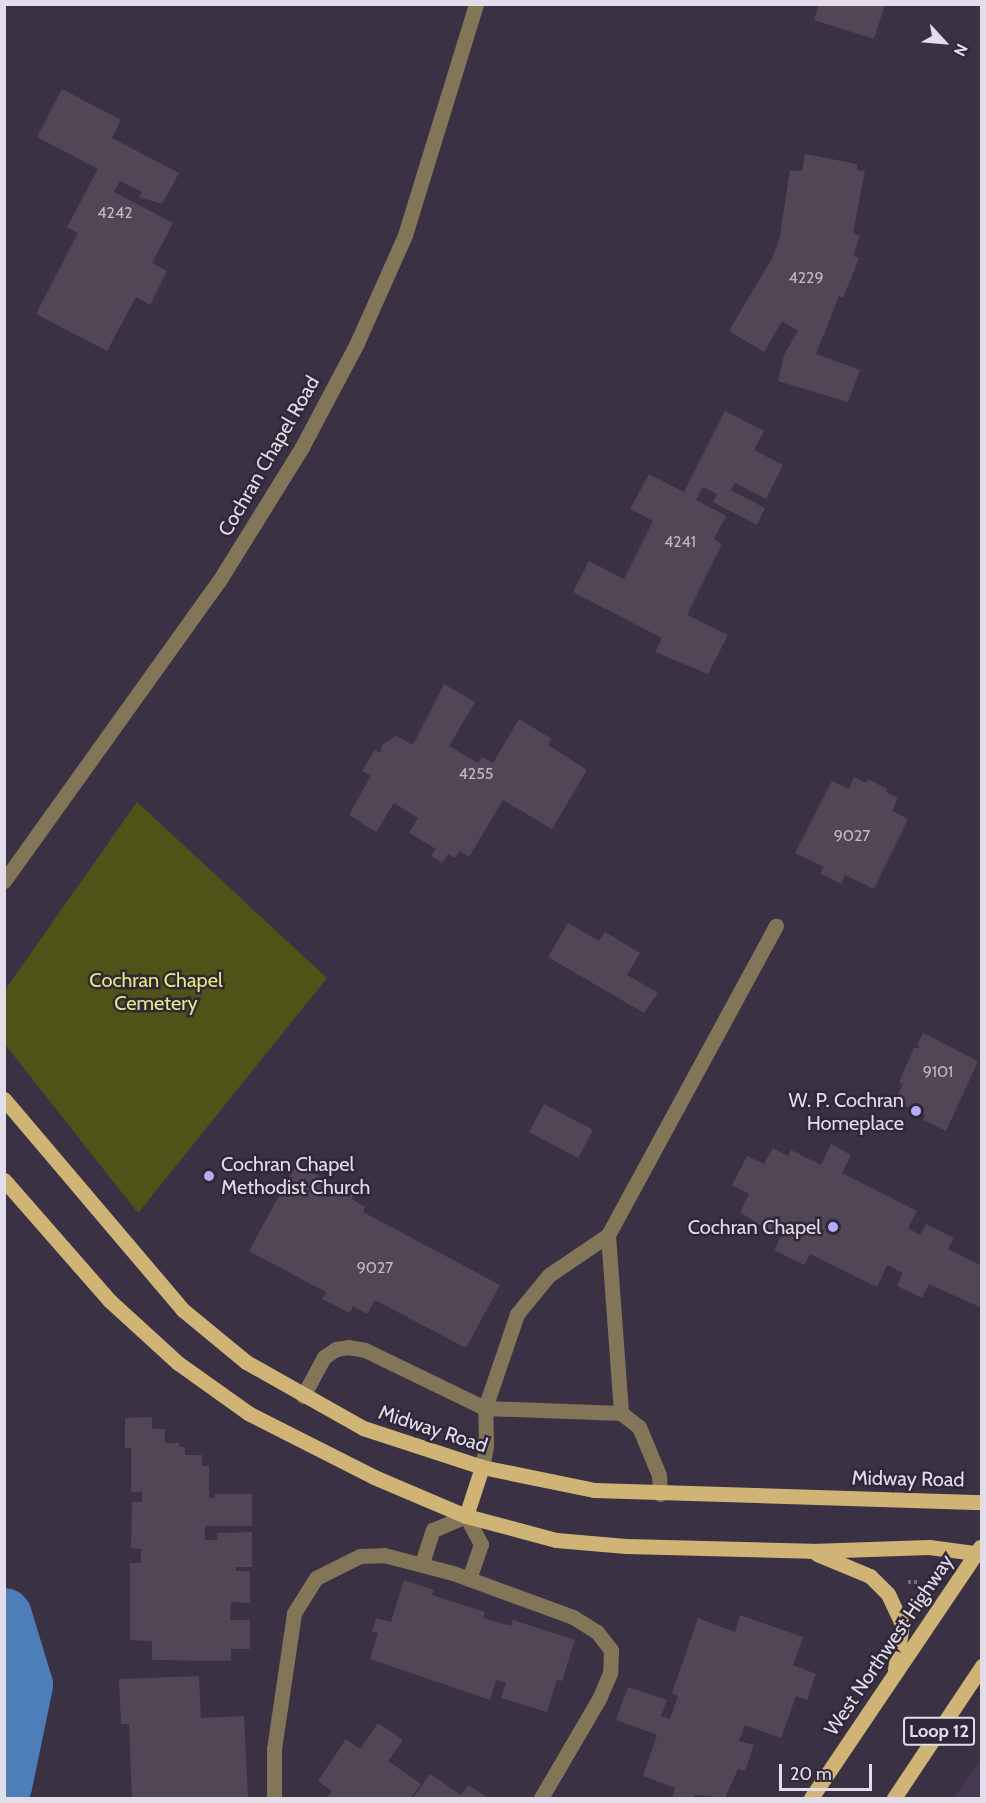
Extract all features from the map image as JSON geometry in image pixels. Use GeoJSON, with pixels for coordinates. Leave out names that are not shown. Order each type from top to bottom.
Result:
{"type":"FeatureCollection","features":[{"type":"Feature","properties":{"kind":"main road","name":"Midway Road"},"geometry":{"type":"LineString","coordinates":[[4,1099],[183,1310],[246,1362],[363,1428],[482,1467],[594,1490],[660,1494],[981,1502]]}},
{"type":"Feature","properties":{"kind":"main road"},"geometry":{"type":"LineString","coordinates":[[4,1180],[110,1301],[178,1363],[248,1413],[374,1477],[466,1516],[556,1540],[626,1546],[811,1551],[928,1547],[979,1551]]}},
{"type":"Feature","properties":{"kind":"main road"},"geometry":{"type":"LineString","coordinates":[[466,1516],[482,1467]]}},
{"type":"Feature","properties":{"kind":"main road"},"geometry":{"type":"LineString","coordinates":[[811,1551],[870,1576],[888,1594],[902,1624],[894,1676]]}},
{"type":"Feature","properties":{"kind":"main road","name":"West Northwest Highway"},"geometry":{"type":"LineString","coordinates":[[812,1798],[979,1551]]}},
{"type":"Feature","properties":{"kind":"main road","name":"Loop 12"},"geometry":{"type":"LineString","coordinates":[[897,1798],[981,1666]]}},
{"type":"Feature","properties":{"kind":"street","name":"Cochran Chapel Road"},"geometry":{"type":"LineString","coordinates":[[4,881],[219,581],[302,447],[357,343],[405,235],[476,4]]}},
{"type":"Feature","properties":{"kind":"street"},"geometry":{"type":"LineString","coordinates":[[482,1467],[486,1447],[485,1408],[517,1314],[549,1275],[608,1235],[776,926]]}},
{"type":"Feature","properties":{"kind":"street"},"geometry":{"type":"LineString","coordinates":[[608,1235],[621,1413]]}},
{"type":"Feature","properties":{"kind":"street"},"geometry":{"type":"LineString","coordinates":[[303,1396],[324,1357],[336,1349],[348,1347],[365,1350],[485,1408],[621,1413],[639,1427],[659,1475],[660,1494]]}},
{"type":"Feature","properties":{"kind":"street"},"geometry":{"type":"LineString","coordinates":[[422,1563],[433,1530],[466,1516],[481,1544],[469,1579]]}},
{"type":"Feature","properties":{"kind":"street"},"geometry":{"type":"LineString","coordinates":[[274,1798],[274,1749],[284,1667],[294,1613],[315,1578],[360,1556],[384,1555],[422,1563],[573,1617],[597,1632],[611,1650],[610,1673],[600,1697],[541,1798]]}},
{"type":"Feature","properties":{"kind":"path"},"geometry":{"type":"LineString","coordinates":[[907,1582],[911,1574]]}},
{"type":"Feature","properties":{"kind":"path"},"geometry":{"type":"LineString","coordinates":[[899,1586],[907,1582],[919,1582]]}},
{"type":"Feature","properties":{"kind":"shaded area"},"geometry":{"type":"Polygon","coordinates":[[[981,1760],[981,1798],[954,1798],[981,1760]]]}},
{"type":"Feature","properties":{"kind":"green space","name":"Cochran Chapel Cemetery"},"geometry":{"type":"Polygon","coordinates":[[[137,802],[327,978],[138,1213],[4,1043],[5,990],[137,802]]]}},
{"type":"Feature","properties":{"kind":"building"},"geometry":{"type":"Polygon","coordinates":[[[819,4],[885,4],[874,39],[814,20],[819,4]]]}},
{"type":"Feature","properties":{"kind":"building"},"geometry":{"type":"Polygon","coordinates":[[[62,89],[121,120],[112,138],[179,173],[162,204],[139,197],[142,192],[120,181],[114,192],[173,223],[152,263],[167,271],[150,305],[136,297],[107,351],[36,314],[78,233],[67,227],[98,169],[37,137],[62,89]]]}},
{"type":"Feature","properties":{"kind":"building"},"geometry":{"type":"Polygon","coordinates":[[[805,154],[857,164],[857,170],[865,171],[853,233],[860,236],[853,256],[859,258],[843,298],[839,296],[816,354],[860,370],[848,402],[778,381],[784,355],[798,331],[782,321],[764,352],[729,331],[771,260],[779,241],[790,170],[802,171],[805,154]]]}},
{"type":"Feature","properties":{"kind":"building"},"geometry":{"type":"Polygon","coordinates":[[[725,411],[764,431],[754,450],[783,465],[766,499],[735,483],[731,490],[765,508],[757,525],[713,502],[717,494],[703,487],[696,500],[726,516],[714,539],[722,544],[687,615],[728,635],[708,674],[655,652],[662,638],[573,592],[589,561],[624,579],[653,521],[630,509],[649,474],[684,492],[725,411]]]}},
{"type":"Feature","properties":{"kind":"building"},"geometry":{"type":"Polygon","coordinates":[[[444,684],[475,702],[449,746],[478,763],[482,757],[493,763],[519,719],[552,739],[548,745],[587,770],[552,829],[503,800],[469,857],[460,851],[455,858],[448,854],[442,863],[431,856],[436,849],[409,833],[418,818],[394,803],[376,832],[349,815],[371,776],[362,771],[375,750],[380,753],[382,745],[396,736],[413,745],[444,684]]]}},
{"type":"Feature","properties":{"kind":"building"},"geometry":{"type":"Polygon","coordinates":[[[854,777],[866,783],[868,779],[887,789],[886,792],[898,798],[892,811],[908,819],[874,889],[845,875],[841,884],[820,873],[824,867],[795,853],[832,781],[849,789],[854,777]]]}},
{"type":"Feature","properties":{"kind":"building"},"geometry":{"type":"Polygon","coordinates":[[[568,923],[599,941],[605,932],[640,953],[627,975],[658,993],[644,1013],[548,957],[568,923]]]}},
{"type":"Feature","properties":{"kind":"building"},"geometry":{"type":"Polygon","coordinates":[[[923,1033],[978,1061],[946,1131],[923,1120],[925,1115],[895,1101],[903,1084],[899,1082],[914,1048],[921,1048],[917,1045],[923,1033]]]}},
{"type":"Feature","properties":{"kind":"building"},"geometry":{"type":"Polygon","coordinates":[[[544,1104],[593,1130],[578,1158],[529,1132],[544,1104]]]}},
{"type":"Feature","properties":{"kind":"building","name":"Cochran Chapel"},"geometry":{"type":"Polygon","coordinates":[[[831,1144],[851,1155],[842,1173],[917,1211],[908,1228],[920,1235],[926,1224],[954,1238],[948,1249],[982,1266],[982,1308],[929,1284],[922,1298],[897,1286],[903,1273],[887,1265],[877,1287],[810,1254],[804,1265],[774,1250],[780,1238],[740,1212],[749,1194],[732,1185],[747,1156],[764,1164],[773,1148],[788,1156],[791,1150],[821,1165],[831,1144]]]}},
{"type":"Feature","properties":{"kind":"building"},"geometry":{"type":"Polygon","coordinates":[[[296,1165],[355,1193],[352,1199],[365,1207],[363,1212],[500,1285],[466,1348],[375,1300],[367,1314],[353,1306],[350,1313],[322,1299],[326,1292],[249,1251],[296,1165]]]}},
{"type":"Feature","properties":{"kind":"building"},"geometry":{"type":"Polygon","coordinates":[[[152,1417],[152,1429],[165,1429],[165,1443],[179,1443],[179,1447],[185,1447],[185,1455],[202,1455],[202,1466],[209,1466],[209,1498],[214,1498],[215,1494],[252,1494],[252,1526],[205,1526],[205,1540],[218,1540],[217,1533],[252,1532],[252,1567],[236,1567],[236,1571],[250,1571],[250,1603],[231,1602],[230,1620],[250,1620],[250,1649],[231,1649],[231,1661],[152,1660],[152,1641],[130,1640],[130,1563],[141,1563],[141,1549],[131,1548],[132,1502],[142,1502],[142,1492],[131,1492],[131,1448],[125,1448],[125,1418],[152,1417]]]}},
{"type":"Feature","properties":{"kind":"building"},"geometry":{"type":"Polygon","coordinates":[[[404,1580],[434,1590],[432,1595],[485,1612],[483,1618],[511,1626],[513,1620],[575,1640],[562,1681],[557,1680],[547,1712],[501,1698],[506,1683],[496,1680],[490,1700],[370,1659],[378,1633],[372,1632],[376,1618],[391,1622],[404,1580]]]}},
{"type":"Feature","properties":{"kind":"building"},"geometry":{"type":"Polygon","coordinates":[[[740,1615],[803,1637],[793,1665],[816,1674],[807,1700],[796,1696],[781,1738],[745,1725],[739,1741],[754,1745],[745,1771],[738,1769],[725,1798],[695,1795],[694,1798],[672,1798],[675,1788],[643,1776],[657,1735],[616,1720],[628,1687],[667,1700],[661,1716],[670,1719],[678,1696],[672,1693],[698,1618],[735,1632],[740,1615]]]}},
{"type":"Feature","properties":{"kind":"building"},"geometry":{"type":"Polygon","coordinates":[[[199,1676],[201,1718],[244,1716],[248,1798],[132,1798],[129,1724],[121,1724],[119,1679],[199,1676]]]}},
{"type":"Feature","properties":{"kind":"building"},"geometry":{"type":"Polygon","coordinates":[[[378,1723],[403,1740],[388,1761],[421,1784],[411,1798],[327,1798],[332,1791],[318,1781],[346,1739],[360,1749],[378,1723]]]}},
{"type":"Feature","properties":{"kind":"building"},"geometry":{"type":"Polygon","coordinates":[[[430,1774],[461,1795],[468,1785],[488,1798],[413,1798],[430,1774]]]}},
{"type":"Feature","properties":{"kind":"waterway"},"geometry":{"type":"LineString","coordinates":[[4,1616],[25,1685],[4,1786]]}},
{"type":"Feature","properties":{"kind":"place","name":"W. P. Cochran Homeplace"},"geometry":{"type":"Point","coordinates":[916,1111]}},
{"type":"Feature","properties":{"kind":"place","name":"Cochran Chapel Methodist Church"},"geometry":{"type":"Point","coordinates":[209,1176]}},
{"type":"Feature","properties":{"kind":"place","name":"Cochran Chapel"},"geometry":{"type":"Point","coordinates":[833,1227]}}]}
